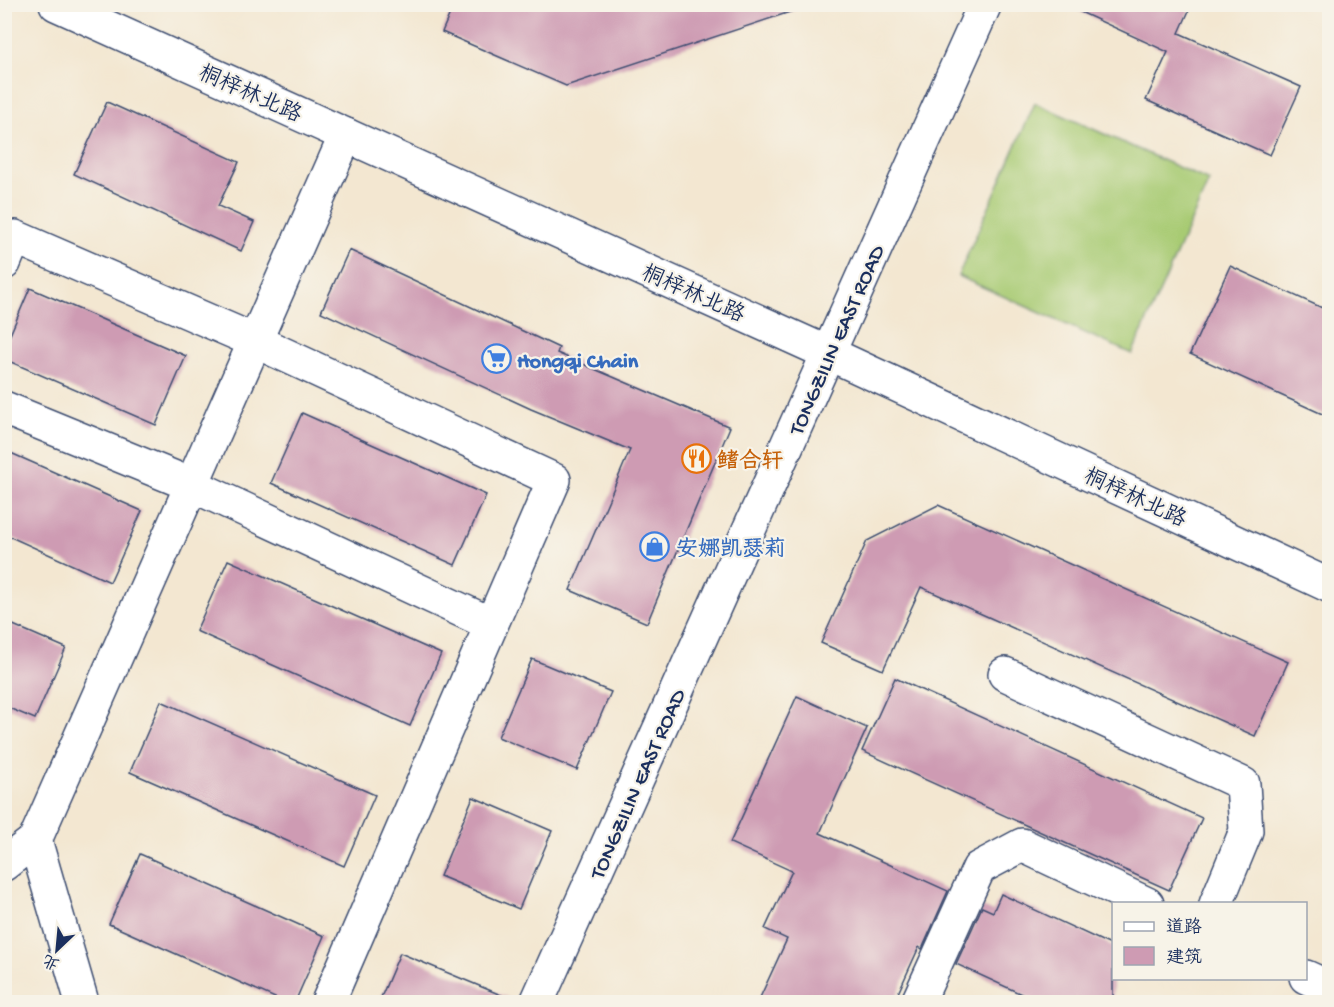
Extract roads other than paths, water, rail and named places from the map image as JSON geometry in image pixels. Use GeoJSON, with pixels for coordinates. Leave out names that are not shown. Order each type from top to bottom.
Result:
{"type":"FeatureCollection","features":[{"type":"Feature","properties":{"kind":"street","name":"桐梓林北路"},"geometry":{"type":"LineString","coordinates":[[56,4],[828,353],[1329,586]]}},
{"type":"Feature","properties":{"kind":"street","name":"TONGZILIN EAST ROAD"},"geometry":{"type":"LineString","coordinates":[[537,1002],[985,4]]}},
{"type":"Feature","properties":{"kind":"street"},"geometry":{"type":"LineString","coordinates":[[4,864],[35,840],[346,135]]}},
{"type":"Feature","properties":{"kind":"street"},"geometry":{"type":"LineString","coordinates":[[4,263],[15,237],[255,342],[554,480],[328,1002]]}},
{"type":"Feature","properties":{"kind":"street"},"geometry":{"type":"LineString","coordinates":[[4,408],[192,484],[491,624]]}},
{"type":"Feature","properties":{"kind":"street"},"geometry":{"type":"LineString","coordinates":[[1005,674],[1243,784],[1246,831],[1216,902]]}},
{"type":"Feature","properties":{"kind":"street"},"geometry":{"type":"LineString","coordinates":[[35,840],[82,1002]]}},
{"type":"Feature","properties":{"kind":"street"},"geometry":{"type":"LineString","coordinates":[[918,1002],[979,868],[1022,845],[1145,902]]}},
{"type":"Feature","properties":{"kind":"street"},"geometry":{"type":"LineString","coordinates":[[1307,978],[1329,988]]}},
{"type":"Feature","properties":{"kind":"place","name":"Hongqi Chain"},"geometry":{"type":"Point","coordinates":[496,359]}},
{"type":"Feature","properties":{"kind":"place","name":"鳍合轩"},"geometry":{"type":"Point","coordinates":[696,459]}},
{"type":"Feature","properties":{"kind":"place","name":"安娜凯瑟莉"},"geometry":{"type":"Point","coordinates":[655,547]}}]}
